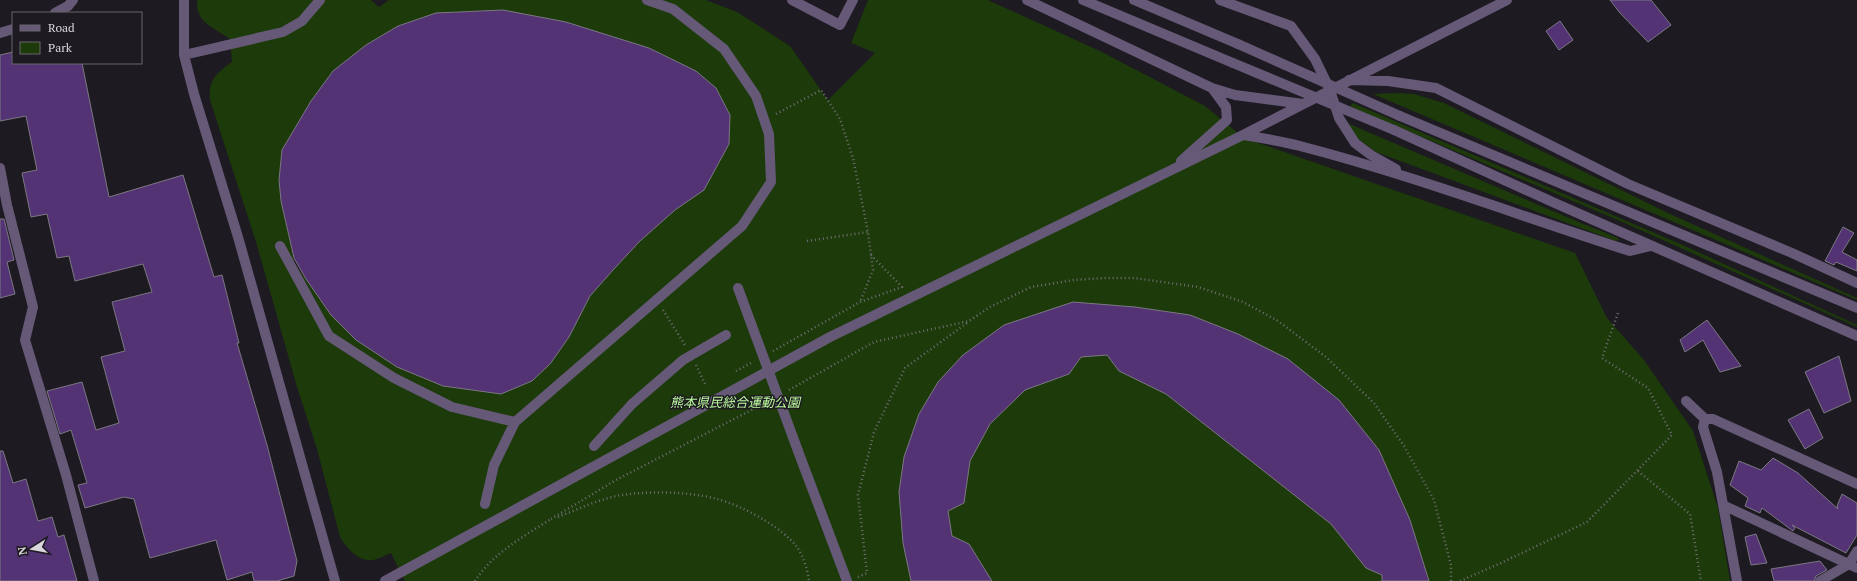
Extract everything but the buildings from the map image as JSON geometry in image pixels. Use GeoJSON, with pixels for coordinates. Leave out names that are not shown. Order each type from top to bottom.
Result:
{"type":"FeatureCollection","features":[{"type":"Feature","properties":{"kind":"street"},"geometry":{"type":"LineString","coordinates":[[57,12],[68,6],[73,0]]}},
{"type":"Feature","properties":{"kind":"street"},"geometry":{"type":"LineString","coordinates":[[184,0],[184,55],[194,94],[238,237],[335,581]]}},
{"type":"Feature","properties":{"kind":"street"},"geometry":{"type":"LineString","coordinates":[[184,55],[283,32],[302,21],[320,0]]}},
{"type":"Feature","properties":{"kind":"street"},"geometry":{"type":"LineString","coordinates":[[485,504],[494,465],[514,422],[742,226],[771,182],[769,134],[756,96],[724,49],[673,9],[647,0]]}},
{"type":"Feature","properties":{"kind":"street"},"geometry":{"type":"LineString","coordinates":[[792,0],[840,25],[853,0]]}},
{"type":"Feature","properties":{"kind":"street"},"geometry":{"type":"LineString","coordinates":[[1027,0],[1212,88],[1235,95],[1303,104]]}},
{"type":"Feature","properties":{"kind":"street"},"geometry":{"type":"LineString","coordinates":[[1082,0],[1394,130],[1651,246],[1857,336]]}},
{"type":"Feature","properties":{"kind":"street"},"geometry":{"type":"LineString","coordinates":[[1134,0],[1238,44],[1400,116],[1857,308]]}},
{"type":"Feature","properties":{"kind":"street"},"geometry":{"type":"LineString","coordinates":[[1220,0],[1291,26],[1315,59],[1330,90],[1339,118],[1355,143],[1371,156],[1414,178]]}},
{"type":"Feature","properties":{"kind":"street"},"geometry":{"type":"LineString","coordinates":[[385,581],[830,337],[1243,135],[1347,80],[1507,0]]}},
{"type":"Feature","properties":{"kind":"street"},"geometry":{"type":"LineString","coordinates":[[0,32],[12,29]]}},
{"type":"Feature","properties":{"kind":"street"},"geometry":{"type":"LineString","coordinates":[[1347,80],[1388,81],[1436,88],[1628,184],[1792,253],[1857,284]]}},
{"type":"Feature","properties":{"kind":"street"},"geometry":{"type":"LineString","coordinates":[[1170,170],[1227,120],[1226,107],[1212,88]]}},
{"type":"Feature","properties":{"kind":"street"},"geometry":{"type":"LineString","coordinates":[[1243,135],[1298,145],[1414,178],[1469,198],[1630,251],[1651,246]]}},
{"type":"Feature","properties":{"kind":"street"},"geometry":{"type":"LineString","coordinates":[[0,168],[7,205],[33,307],[24,340],[68,483],[94,581]]}},
{"type":"Feature","properties":{"kind":"street"},"geometry":{"type":"LineString","coordinates":[[280,246],[329,336],[394,378],[452,407],[514,422]]}},
{"type":"Feature","properties":{"kind":"street"},"geometry":{"type":"LineString","coordinates":[[738,288],[798,451],[851,580]]}},
{"type":"Feature","properties":{"kind":"street"},"geometry":{"type":"LineString","coordinates":[[594,446],[632,404],[683,360],[726,335]]}},
{"type":"Feature","properties":{"kind":"street"},"geometry":{"type":"LineString","coordinates":[[1686,401],[1705,419],[1713,419],[1857,484]]}},
{"type":"Feature","properties":{"kind":"street"},"geometry":{"type":"LineString","coordinates":[[1705,419],[1703,427],[1717,472],[1725,506],[1737,581]]}},
{"type":"Feature","properties":{"kind":"street"},"geometry":{"type":"LineString","coordinates":[[1725,506],[1853,566]]}},
{"type":"Feature","properties":{"kind":"street"},"geometry":{"type":"LineString","coordinates":[[1853,566],[1857,551]]}},
{"type":"Feature","properties":{"kind":"street"},"geometry":{"type":"LineString","coordinates":[[1820,581],[1853,566]]}},
{"type":"Feature","properties":{"kind":"path"},"geometry":{"type":"LineString","coordinates":[[776,114],[821,90],[840,119],[853,158],[868,232],[873,270],[860,302]]}},
{"type":"Feature","properties":{"kind":"path"},"geometry":{"type":"LineString","coordinates":[[807,242],[868,232]]}},
{"type":"Feature","properties":{"kind":"path"},"geometry":{"type":"LineString","coordinates":[[770,352],[860,302],[902,287],[871,255]]}},
{"type":"Feature","properties":{"kind":"path"},"geometry":{"type":"LineString","coordinates":[[851,580],[867,573],[858,495],[874,432],[905,368],[990,307],[1031,287],[1074,280],[1134,278],[1198,287],[1243,302],[1278,321],[1326,357],[1374,403],[1404,446],[1434,500],[1451,565],[1451,581]]}},
{"type":"Feature","properties":{"kind":"path"},"geometry":{"type":"LineString","coordinates":[[656,300],[692,355],[706,386]]}},
{"type":"Feature","properties":{"kind":"path"},"geometry":{"type":"LineString","coordinates":[[1460,581],[1586,522],[1672,435],[1648,388],[1602,358],[1618,312]]}},
{"type":"Feature","properties":{"kind":"path"},"geometry":{"type":"LineString","coordinates":[[783,393],[874,342],[970,321]]}},
{"type":"Feature","properties":{"kind":"path"},"geometry":{"type":"LineString","coordinates":[[736,371],[756,360]]}},
{"type":"Feature","properties":{"kind":"path"},"geometry":{"type":"LineString","coordinates":[[474,581],[481,571],[518,539],[616,480],[769,400]]}},
{"type":"Feature","properties":{"kind":"path"},"geometry":{"type":"LineString","coordinates":[[1638,471],[1690,514],[1700,581]]}},
{"type":"Feature","properties":{"kind":"path"},"geometry":{"type":"LineString","coordinates":[[552,519],[592,504],[629,494],[678,493],[718,499],[750,513],[778,529],[798,548],[809,581]]}},
{"type":"Feature","properties":{"kind":"green space","name":"熊本県民総合運動公園"},"geometry":{"type":"Polygon","coordinates":[[[197,0],[371,0],[379,7],[389,0],[706,0],[737,12],[790,46],[828,100],[875,53],[851,43],[868,0],[988,0],[1100,51],[1205,106],[1244,138],[1575,253],[1607,318],[1644,360],[1693,431],[1718,508],[1730,581],[405,581],[391,553],[373,560],[362,559],[346,546],[340,537],[317,449],[297,387],[256,242],[210,100],[210,87],[214,78],[232,62],[230,39],[207,24],[199,15],[197,0]],[[436,13],[398,26],[366,45],[333,71],[311,101],[282,150],[279,180],[281,202],[295,264],[331,315],[356,340],[397,367],[443,386],[501,394],[532,381],[550,364],[590,296],[640,241],[675,210],[704,189],[729,144],[730,115],[716,88],[696,71],[649,48],[436,13]]]}},
{"type":"Feature","properties":{"kind":"green space"},"geometry":{"type":"Polygon","coordinates":[[[1373,94],[1414,94],[1444,103],[1670,214],[1857,298],[1857,300],[1373,94]]]}},
{"type":"Feature","properties":{"kind":"green space"},"geometry":{"type":"Polygon","coordinates":[[[1353,103],[1687,247],[1857,325],[1857,327],[1627,224],[1356,109],[1350,106],[1353,103]]]}},
{"type":"Feature","properties":{"kind":"green space"},"geometry":{"type":"Polygon","coordinates":[[[1347,123],[1618,238],[1619,240],[1616,241],[1376,152],[1357,138],[1347,123]]]}}]}
